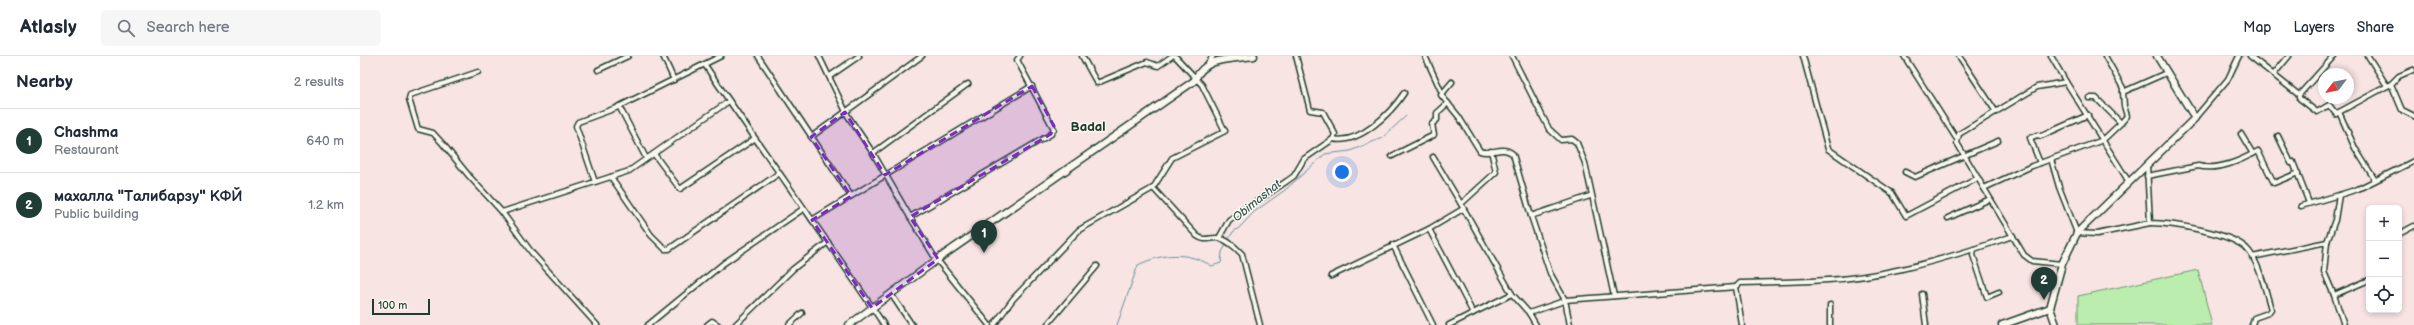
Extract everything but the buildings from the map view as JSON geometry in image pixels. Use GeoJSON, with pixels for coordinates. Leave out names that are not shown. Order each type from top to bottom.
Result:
{"type":"FeatureCollection","features":[{"type":"Feature","properties":{"kind":"street"},"geometry":{"type":"LineString","coordinates":[[598,70],[628,56]]}},
{"type":"Feature","properties":{"kind":"street"},"geometry":{"type":"LineString","coordinates":[[663,56],[674,80]]}},
{"type":"Feature","properties":{"kind":"street"},"geometry":{"type":"LineString","coordinates":[[595,182],[576,126],[578,122],[619,106],[721,56]]}},
{"type":"Feature","properties":{"kind":"street"},"geometry":{"type":"LineString","coordinates":[[758,56],[851,196]]}},
{"type":"Feature","properties":{"kind":"street"},"geometry":{"type":"LineString","coordinates":[[820,56],[845,112],[873,153],[934,256],[938,259],[989,325]]}},
{"type":"Feature","properties":{"kind":"street"},"geometry":{"type":"LineString","coordinates":[[830,76],[859,56]]}},
{"type":"Feature","properties":{"kind":"street"},"geometry":{"type":"LineString","coordinates":[[811,137],[922,56]]}},
{"type":"Feature","properties":{"kind":"street"},"geometry":{"type":"LineString","coordinates":[[910,217],[1051,134],[1054,126],[1017,60],[1020,56]]}},
{"type":"Feature","properties":{"kind":"street"},"geometry":{"type":"LineString","coordinates":[[994,325],[1013,299],[1079,230],[1153,188],[1172,158],[1225,131],[1196,77],[1174,56],[1158,66],[1147,62],[1097,83],[1082,56]]}},
{"type":"Feature","properties":{"kind":"street"},"geometry":{"type":"LineString","coordinates":[[849,325],[938,259],[1194,82],[1199,70],[1208,63],[1213,56]]}},
{"type":"Feature","properties":{"kind":"street"},"geometry":{"type":"LineString","coordinates":[[1208,63],[1254,56]]}},
{"type":"Feature","properties":{"kind":"street"},"geometry":{"type":"LineString","coordinates":[[1219,238],[1229,220],[1290,178],[1304,159],[1333,139],[1335,134],[1323,112],[1310,110],[1296,56]]}},
{"type":"Feature","properties":{"kind":"street"},"geometry":{"type":"LineString","coordinates":[[1425,56],[1442,95],[1480,150],[1491,151],[1505,149],[1512,154],[1550,273],[1564,300],[1570,325]]}},
{"type":"Feature","properties":{"kind":"street"},"geometry":{"type":"LineString","coordinates":[[1512,56],[1549,129],[1561,140],[1572,138],[1577,143],[1585,163],[1590,196],[1614,296]]}},
{"type":"Feature","properties":{"kind":"street"},"geometry":{"type":"LineString","coordinates":[[1803,56],[1828,149],[1892,193],[1906,216],[1978,178]]}},
{"type":"Feature","properties":{"kind":"street"},"geometry":{"type":"LineString","coordinates":[[1904,56],[1956,138],[1965,157],[2028,259],[2062,264]]}},
{"type":"Feature","properties":{"kind":"street"},"geometry":{"type":"LineString","coordinates":[[1959,56],[1996,112]]}},
{"type":"Feature","properties":{"kind":"street"},"geometry":{"type":"LineString","coordinates":[[2051,56],[2129,182]]}},
{"type":"Feature","properties":{"kind":"street"},"geometry":{"type":"LineString","coordinates":[[1984,188],[2040,163],[2103,140],[2121,123],[2127,116],[2124,106],[2123,88],[2105,56]]}},
{"type":"Feature","properties":{"kind":"street"},"geometry":{"type":"LineString","coordinates":[[2157,56],[2166,74],[2195,118]]}},
{"type":"Feature","properties":{"kind":"street"},"geometry":{"type":"LineString","coordinates":[[2056,325],[2050,308],[2062,264],[2077,233],[2195,118],[2228,79],[2239,56]]}},
{"type":"Feature","properties":{"kind":"street"},"geometry":{"type":"LineString","coordinates":[[2250,56],[2274,74],[2299,95],[2299,98],[2317,112],[2329,105],[2336,114],[2389,85],[2399,76],[2413,70]]}},
{"type":"Feature","properties":{"kind":"street"},"geometry":{"type":"LineString","coordinates":[[2274,74],[2290,56]]}},
{"type":"Feature","properties":{"kind":"street"},"geometry":{"type":"LineString","coordinates":[[2299,95],[2334,56]]}},
{"type":"Feature","properties":{"kind":"street"},"geometry":{"type":"LineString","coordinates":[[2368,56],[2389,85],[2402,110],[2414,116]]}},
{"type":"Feature","properties":{"kind":"street"},"geometry":{"type":"LineString","coordinates":[[705,65],[778,174],[828,242],[884,325]]}},
{"type":"Feature","properties":{"kind":"street"},"geometry":{"type":"LineString","coordinates":[[478,72],[410,95],[418,129],[433,133],[438,138],[502,212],[532,252],[597,325]]}},
{"type":"Feature","properties":{"kind":"street"},"geometry":{"type":"LineString","coordinates":[[2123,92],[2166,74]]}},
{"type":"Feature","properties":{"kind":"street"},"geometry":{"type":"LineString","coordinates":[[1442,93],[1452,82]]}},
{"type":"Feature","properties":{"kind":"street"},"geometry":{"type":"LineString","coordinates":[[1956,138],[1959,134],[2037,87],[2066,82]]}},
{"type":"Feature","properties":{"kind":"street"},"geometry":{"type":"LineString","coordinates":[[873,153],[968,84]]}},
{"type":"Feature","properties":{"kind":"street"},"geometry":{"type":"LineString","coordinates":[[812,220],[1032,86]]}},
{"type":"Feature","properties":{"kind":"street"},"geometry":{"type":"LineString","coordinates":[[1333,139],[1340,141],[1371,127],[1385,117],[1404,93]]}},
{"type":"Feature","properties":{"kind":"street"},"geometry":{"type":"LineString","coordinates":[[2089,98],[2096,98],[2121,123]]}},
{"type":"Feature","properties":{"kind":"street"},"geometry":{"type":"LineString","coordinates":[[502,212],[611,177],[634,168],[646,158],[654,154],[729,101]]}},
{"type":"Feature","properties":{"kind":"street"},"geometry":{"type":"LineString","coordinates":[[1392,156],[1434,135],[1432,124],[1437,120],[1437,113],[1448,103]]}},
{"type":"Feature","properties":{"kind":"street"},"geometry":{"type":"LineString","coordinates":[[619,106],[646,158]]}},
{"type":"Feature","properties":{"kind":"street"},"geometry":{"type":"LineString","coordinates":[[2339,112],[2355,148],[2375,180]]}},
{"type":"Feature","properties":{"kind":"street"},"geometry":{"type":"LineString","coordinates":[[2040,163],[2030,138],[2038,135],[2041,136],[2088,115]]}},
{"type":"Feature","properties":{"kind":"street"},"geometry":{"type":"LineString","coordinates":[[2241,134],[2253,154]]}},
{"type":"Feature","properties":{"kind":"street"},"geometry":{"type":"LineString","coordinates":[[2278,136],[2298,173],[2309,203]]}},
{"type":"Feature","properties":{"kind":"street"},"geometry":{"type":"LineString","coordinates":[[654,154],[680,189],[754,139]]}},
{"type":"Feature","properties":{"kind":"street"},"geometry":{"type":"LineString","coordinates":[[1905,172],[1915,177],[1965,157],[1998,141]]}},
{"type":"Feature","properties":{"kind":"street"},"geometry":{"type":"LineString","coordinates":[[1461,204],[1496,172],[1491,151]]}},
{"type":"Feature","properties":{"kind":"street"},"geometry":{"type":"LineString","coordinates":[[2147,176],[2198,166],[2206,168],[2218,166],[2240,161],[2258,151],[2274,183],[2298,173]]}},
{"type":"Feature","properties":{"kind":"street"},"geometry":{"type":"LineString","coordinates":[[1433,157],[1490,252],[1512,294],[1529,313],[1536,325]]}},
{"type":"Feature","properties":{"kind":"street"},"geometry":{"type":"LineString","coordinates":[[2051,159],[2059,187],[2077,233]]}},
{"type":"Feature","properties":{"kind":"street"},"geometry":{"type":"LineString","coordinates":[[2301,206],[2339,196],[2358,189],[2414,161]]}},
{"type":"Feature","properties":{"kind":"street"},"geometry":{"type":"LineString","coordinates":[[2147,165],[2150,223]]}},
{"type":"Feature","properties":{"kind":"street"},"geometry":{"type":"LineString","coordinates":[[611,177],[651,235],[665,249],[669,249],[778,174]]}},
{"type":"Feature","properties":{"kind":"street"},"geometry":{"type":"LineString","coordinates":[[1153,188],[1197,236],[1205,240],[1219,238],[1227,242],[1242,254],[1260,325]]}},
{"type":"Feature","properties":{"kind":"street"},"geometry":{"type":"LineString","coordinates":[[1531,216],[1590,196]]}},
{"type":"Feature","properties":{"kind":"street"},"geometry":{"type":"LineString","coordinates":[[2339,196],[2335,220],[2327,242],[2324,272],[2334,295],[2344,325]]}},
{"type":"Feature","properties":{"kind":"street"},"geometry":{"type":"LineString","coordinates":[[1948,218],[1990,199]]}},
{"type":"Feature","properties":{"kind":"street"},"geometry":{"type":"LineString","coordinates":[[648,325],[718,267],[804,209]]}},
{"type":"Feature","properties":{"kind":"street"},"geometry":{"type":"LineString","coordinates":[[1331,276],[1429,228],[1463,209]]}},
{"type":"Feature","properties":{"kind":"street"},"geometry":{"type":"LineString","coordinates":[[2077,233],[2097,234],[2150,223],[2178,225],[2219,236],[2242,246],[2252,257],[2265,288],[2271,309],[2268,314],[2254,318],[2252,325]]}},
{"type":"Feature","properties":{"kind":"street"},"geometry":{"type":"LineString","coordinates":[[2402,232],[2414,226]]}},
{"type":"Feature","properties":{"kind":"street"},"geometry":{"type":"LineString","coordinates":[[1429,228],[1472,313]]}},
{"type":"Feature","properties":{"kind":"street"},"geometry":{"type":"LineString","coordinates":[[1529,313],[1564,300],[1736,288],[1740,283],[1829,280],[1875,274],[1924,264],[2013,236]]}},
{"type":"Feature","properties":{"kind":"street"},"geometry":{"type":"LineString","coordinates":[[735,325],[793,269],[828,242]]}},
{"type":"Feature","properties":{"kind":"street"},"geometry":{"type":"LineString","coordinates":[[2252,257],[2327,242]]}},
{"type":"Feature","properties":{"kind":"street"},"geometry":{"type":"LineString","coordinates":[[1393,245],[1433,325]]}},
{"type":"Feature","properties":{"kind":"street"},"geometry":{"type":"LineString","coordinates":[[1974,249],[1973,255],[1987,296],[1999,292]]}},
{"type":"Feature","properties":{"kind":"street"},"geometry":{"type":"LineString","coordinates":[[1047,325],[1098,266]]}},
{"type":"Feature","properties":{"kind":"street"},"geometry":{"type":"LineString","coordinates":[[2334,295],[2366,281]]}},
{"type":"Feature","properties":{"kind":"street"},"geometry":{"type":"LineString","coordinates":[[1736,288],[1742,325]]}},
{"type":"Feature","properties":{"kind":"street"},"geometry":{"type":"LineString","coordinates":[[891,294],[912,325]]}},
{"type":"Feature","properties":{"kind":"street"},"geometry":{"type":"LineString","coordinates":[[1449,325],[1512,294]]}},
{"type":"Feature","properties":{"kind":"street"},"geometry":{"type":"LineString","coordinates":[[1922,294],[1926,325]]}},
{"type":"Feature","properties":{"kind":"street"},"geometry":{"type":"LineString","coordinates":[[1830,305],[1830,325]]}},
{"type":"Feature","properties":{"kind":"street"},"geometry":{"type":"LineString","coordinates":[[2002,325],[2050,308]]}},
{"type":"Feature","properties":{"kind":"street"},"geometry":{"type":"LineString","coordinates":[[789,325],[802,313]]}},
{"type":"Feature","properties":{"kind":"street"},"geometry":{"type":"LineString","coordinates":[[707,325],[712,321],[718,325]]}},
{"type":"Feature","properties":{"kind":"highlighted area"},"geometry":{"type":"Polygon","coordinates":[[[1032,86],[1054,126],[1051,134],[910,217],[938,259],[872,308],[812,220],[851,196],[811,137],[845,112],[885,175],[1032,86]]]}},
{"type":"Feature","properties":{"kind":"green space"},"geometry":{"type":"Polygon","coordinates":[[[2198,270],[2212,325],[2078,325],[2078,296],[2198,270]]]}},
{"type":"Feature","properties":{"kind":"waterway","name":"Obimashat"},"geometry":{"type":"LineString","coordinates":[[1228,240],[1233,232],[1240,227],[1254,212],[1285,190],[1325,154],[1350,151],[1382,138],[1406,116]]}},
{"type":"Feature","properties":{"kind":"waterway","name":"Obimashat"},"geometry":{"type":"LineString","coordinates":[[1117,325],[1138,265],[1157,258],[1175,255],[1193,258],[1212,266],[1221,263],[1222,252],[1227,243]]}},
{"type":"Feature","properties":{"kind":"place","name":"Chashma"},"geometry":{"type":"Point","coordinates":[984,253]}},
{"type":"Feature","properties":{"kind":"place","name":"махалла \"Талибарзу\" КФЙ"},"geometry":{"type":"Point","coordinates":[2044,300]}},
{"type":"Feature","properties":{"kind":"district","name":"Badal"},"geometry":{"type":"Point","coordinates":[1088,127]}}]}
